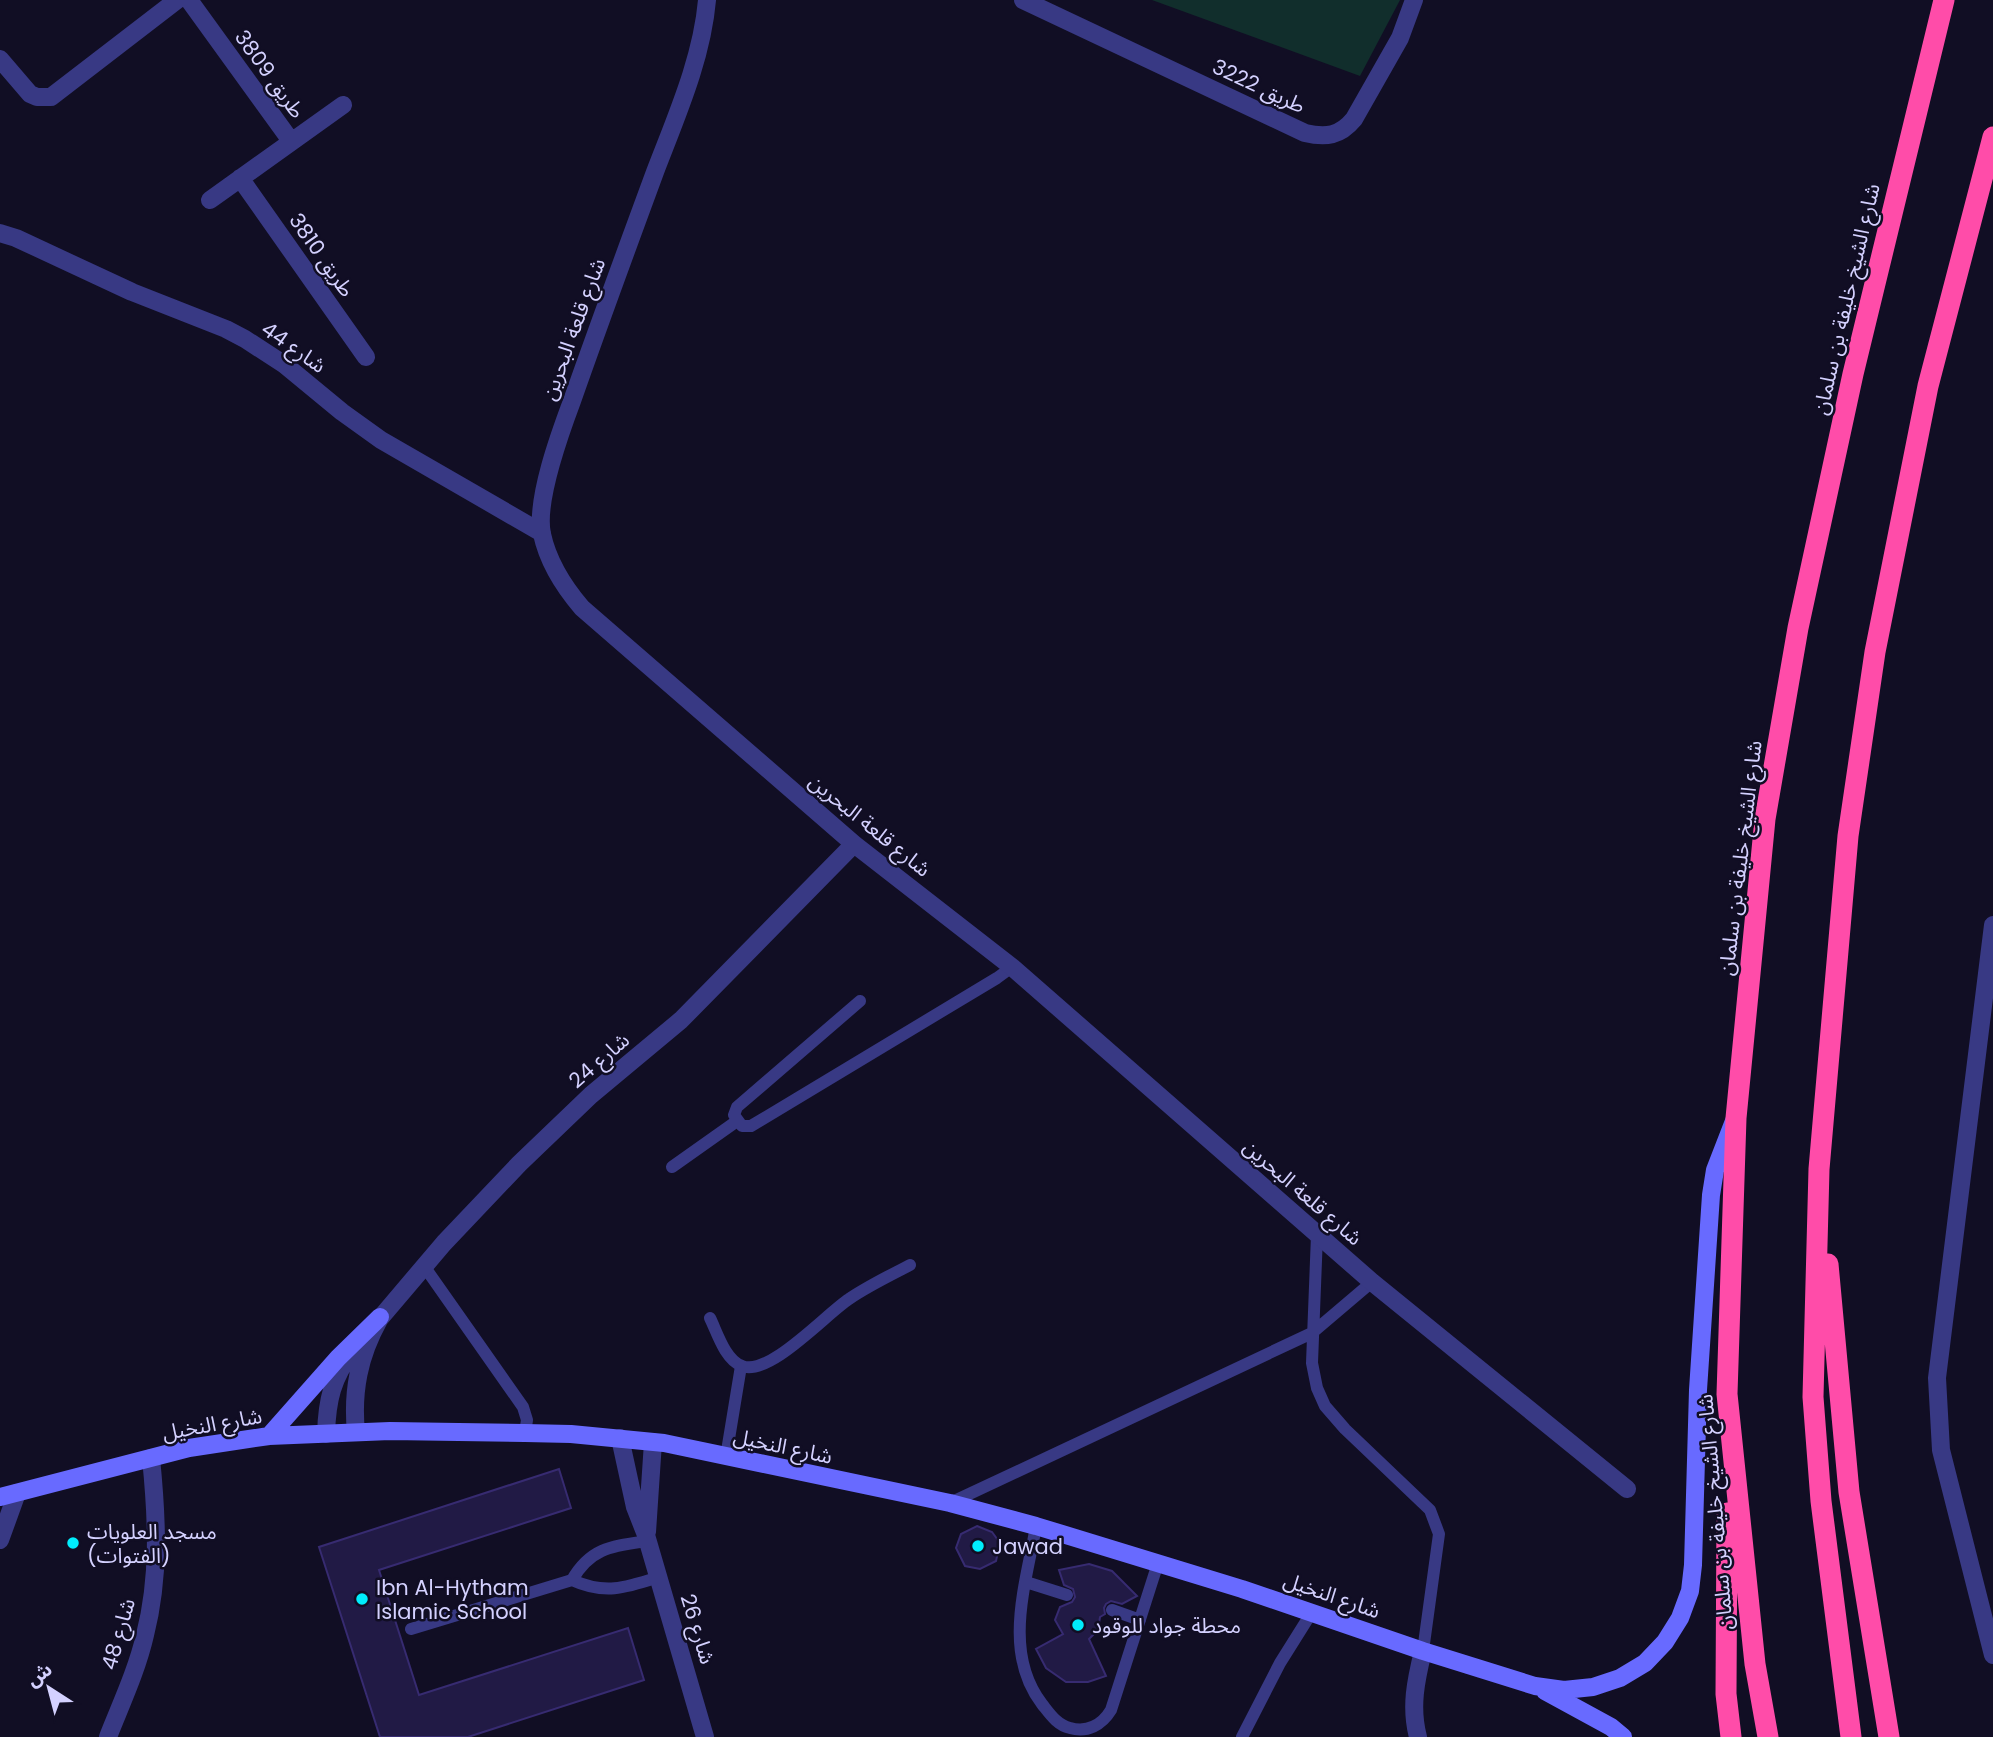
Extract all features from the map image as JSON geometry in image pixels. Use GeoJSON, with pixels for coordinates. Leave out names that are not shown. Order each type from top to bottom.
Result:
{"type":"FeatureCollection","features":[{"type":"Feature","properties":{"kind":"highway","name":"شارع الشيخ خليفة بن سلمان"},"geometry":{"type":"LineString","coordinates":[[1768,1737],[1755,1664],[1727,1409],[1736,1118],[1765,819],[1798,628],[1853,374],[1944,0]]}},
{"type":"Feature","properties":{"kind":"highway"},"geometry":{"type":"LineString","coordinates":[[1851,1737],[1821,1501],[1814,1396],[1819,1169],[1848,836],[1875,652],[1928,386],[1993,137]]}},
{"type":"Feature","properties":{"kind":"highway"},"geometry":{"type":"LineString","coordinates":[[1819,1169],[1849,1492],[1889,1737]]}},
{"type":"Feature","properties":{"kind":"highway"},"geometry":{"type":"LineString","coordinates":[[1727,1409],[1726,1694],[1731,1737]]}},
{"type":"Feature","properties":{"kind":"street"},"geometry":{"type":"LineString","coordinates":[[0,58],[30,94],[51,97],[177,0]]}},
{"type":"Feature","properties":{"kind":"street","name":"طريق 3809"},"geometry":{"type":"LineString","coordinates":[[189,0],[291,141]]}},
{"type":"Feature","properties":{"kind":"street","name":"شارع قلعة البحرين"},"geometry":{"type":"LineString","coordinates":[[707,0],[698,55],[562,428],[542,510],[542,533],[567,591],[582,608],[854,844],[1012,967],[1371,1282],[1627,1489]]}},
{"type":"Feature","properties":{"kind":"street","name":"طريق 3222"},"geometry":{"type":"LineString","coordinates":[[1023,0],[1305,133],[1319,136],[1345,130],[1354,119],[1399,38],[1414,0]]}},
{"type":"Feature","properties":{"kind":"street"},"geometry":{"type":"LineString","coordinates":[[210,200],[343,105]]}},
{"type":"Feature","properties":{"kind":"street","name":"طريق 3810"},"geometry":{"type":"LineString","coordinates":[[240,178],[366,357]]}},
{"type":"Feature","properties":{"kind":"street","name":"شارع 44"},"geometry":{"type":"LineString","coordinates":[[0,233],[245,339],[285,365],[381,440],[542,533]]}},
{"type":"Feature","properties":{"kind":"street","name":"شارع 24"},"geometry":{"type":"LineString","coordinates":[[326,1434],[330,1392],[335,1376],[380,1317],[424,1266],[519,1164],[591,1095],[681,1020],[854,844]]}},
{"type":"Feature","properties":{"kind":"street"},"geometry":{"type":"LineString","coordinates":[[1993,925],[1937,1378],[1941,1450],[1993,1655]]}},
{"type":"Feature","properties":{"kind":"street","name":"شارع النخيل"},"geometry":{"type":"LineString","coordinates":[[9,1495],[189,1448],[269,1436],[356,1432],[571,1433],[653,1442],[950,1503],[1158,1563],[1535,1686],[1564,1690],[1583,1688],[1620,1678],[1644,1663],[1665,1643],[1680,1618],[1690,1591],[1698,1390],[1711,1195],[1715,1170],[1736,1118]]}},
{"type":"Feature","properties":{"kind":"street"},"geometry":{"type":"LineString","coordinates":[[269,1436],[338,1358],[380,1317]]}},
{"type":"Feature","properties":{"kind":"street","name":"شارع 24"},"geometry":{"type":"LineString","coordinates":[[356,1432],[354,1408],[358,1372],[369,1338],[380,1317]]}},
{"type":"Feature","properties":{"kind":"street","name":"شارع 26"},"geometry":{"type":"LineString","coordinates":[[620,1438],[635,1507],[659,1577],[705,1737]]}},
{"type":"Feature","properties":{"kind":"street","name":"شارع 26"},"geometry":{"type":"LineString","coordinates":[[647,1538],[653,1442]]}},
{"type":"Feature","properties":{"kind":"street","name":"شارع 48"},"geometry":{"type":"LineString","coordinates":[[108,1737],[145,1638],[152,1603],[158,1534],[151,1458]]}},
{"type":"Feature","properties":{"kind":"street"},"geometry":{"type":"LineString","coordinates":[[0,1540],[9,1495]]}},
{"type":"Feature","properties":{"kind":"street"},"geometry":{"type":"LineString","coordinates":[[1418,1737],[1414,1720],[1414,1696],[1423,1651]]}},
{"type":"Feature","properties":{"kind":"street","name":"شارع النخيل"},"geometry":{"type":"LineString","coordinates":[[1535,1686],[1611,1727],[1623,1737]]}},
{"type":"Feature","properties":{"kind":"lane"},"geometry":{"type":"LineString","coordinates":[[860,1001],[737,1107],[734,1115],[742,1126],[751,1126],[1012,967]]}},
{"type":"Feature","properties":{"kind":"lane"},"geometry":{"type":"LineString","coordinates":[[673,1167],[737,1121]]}},
{"type":"Feature","properties":{"kind":"lane"},"geometry":{"type":"LineString","coordinates":[[1317,1235],[1312,1333],[1312,1363],[1317,1388],[1325,1406],[1345,1429],[1430,1510],[1438,1534],[1423,1651]]}},
{"type":"Feature","properties":{"kind":"lane"},"geometry":{"type":"LineString","coordinates":[[710,1318],[727,1353],[741,1366],[752,1367],[775,1357],[850,1298],[910,1265]]}},
{"type":"Feature","properties":{"kind":"lane"},"geometry":{"type":"LineString","coordinates":[[424,1266],[523,1407],[527,1420],[525,1433]]}},
{"type":"Feature","properties":{"kind":"lane"},"geometry":{"type":"LineString","coordinates":[[950,1503],[1312,1333],[1371,1282]]}},
{"type":"Feature","properties":{"kind":"lane"},"geometry":{"type":"LineString","coordinates":[[726,1457],[741,1366]]}},
{"type":"Feature","properties":{"kind":"lane"},"geometry":{"type":"LineString","coordinates":[[1036,1526],[1020,1617],[1018,1638],[1021,1660],[1038,1699],[1051,1716],[1073,1730],[1091,1728],[1106,1718],[1111,1710],[1158,1563]]}},
{"type":"Feature","properties":{"kind":"lane"},"geometry":{"type":"LineString","coordinates":[[572,1580],[587,1559],[598,1551],[647,1538]]}},
{"type":"Feature","properties":{"kind":"lane"},"geometry":{"type":"LineString","coordinates":[[411,1629],[572,1580],[598,1589],[612,1590],[659,1577]]}},
{"type":"Feature","properties":{"kind":"lane"},"geometry":{"type":"LineString","coordinates":[[1026,1582],[1067,1595]]}},
{"type":"Feature","properties":{"kind":"lane"},"geometry":{"type":"LineString","coordinates":[[1112,1611],[1140,1620]]}},
{"type":"Feature","properties":{"kind":"lane"},"geometry":{"type":"LineString","coordinates":[[1242,1737],[1280,1663],[1312,1612]]}},
{"type":"Feature","properties":{"kind":"green space"},"geometry":{"type":"Polygon","coordinates":[[[1152,0],[1400,0],[1360,76],[1152,0]]]}},
{"type":"Feature","properties":{"kind":"building","name":"Ibn Al-Hytham Islamic School"},"geometry":{"type":"Polygon","coordinates":[[[559,1469],[571,1508],[379,1570],[419,1695],[628,1628],[644,1680],[468,1737],[380,1737],[319,1547],[559,1469]]]}},
{"type":"Feature","properties":{"kind":"building","name":"Jawad"},"geometry":{"type":"Polygon","coordinates":[[[977,1526],[992,1532],[1000,1543],[996,1561],[980,1569],[965,1566],[956,1548],[961,1534],[977,1526]]]}},
{"type":"Feature","properties":{"kind":"building","name":"محطة جواد للوقود"},"geometry":{"type":"Polygon","coordinates":[[[1089,1564],[1112,1571],[1137,1596],[1122,1604],[1111,1601],[1106,1604],[1098,1630],[1089,1639],[1106,1676],[1088,1682],[1066,1682],[1046,1668],[1036,1649],[1063,1634],[1055,1620],[1060,1607],[1072,1602],[1075,1597],[1073,1589],[1064,1585],[1059,1570],[1089,1564]]]}},
{"type":"Feature","properties":{"kind":"place","name":"مسجد العلويات (الفتوات)"},"geometry":{"type":"Point","coordinates":[73,1543]}},
{"type":"Feature","properties":{"kind":"place","name":"Jawad"},"geometry":{"type":"Point","coordinates":[978,1546]}},
{"type":"Feature","properties":{"kind":"place","name":"Ibn Al-Hytham Islamic School"},"geometry":{"type":"Point","coordinates":[362,1599]}},
{"type":"Feature","properties":{"kind":"place","name":"محطة جواد للوقود"},"geometry":{"type":"Point","coordinates":[1078,1625]}}]}
